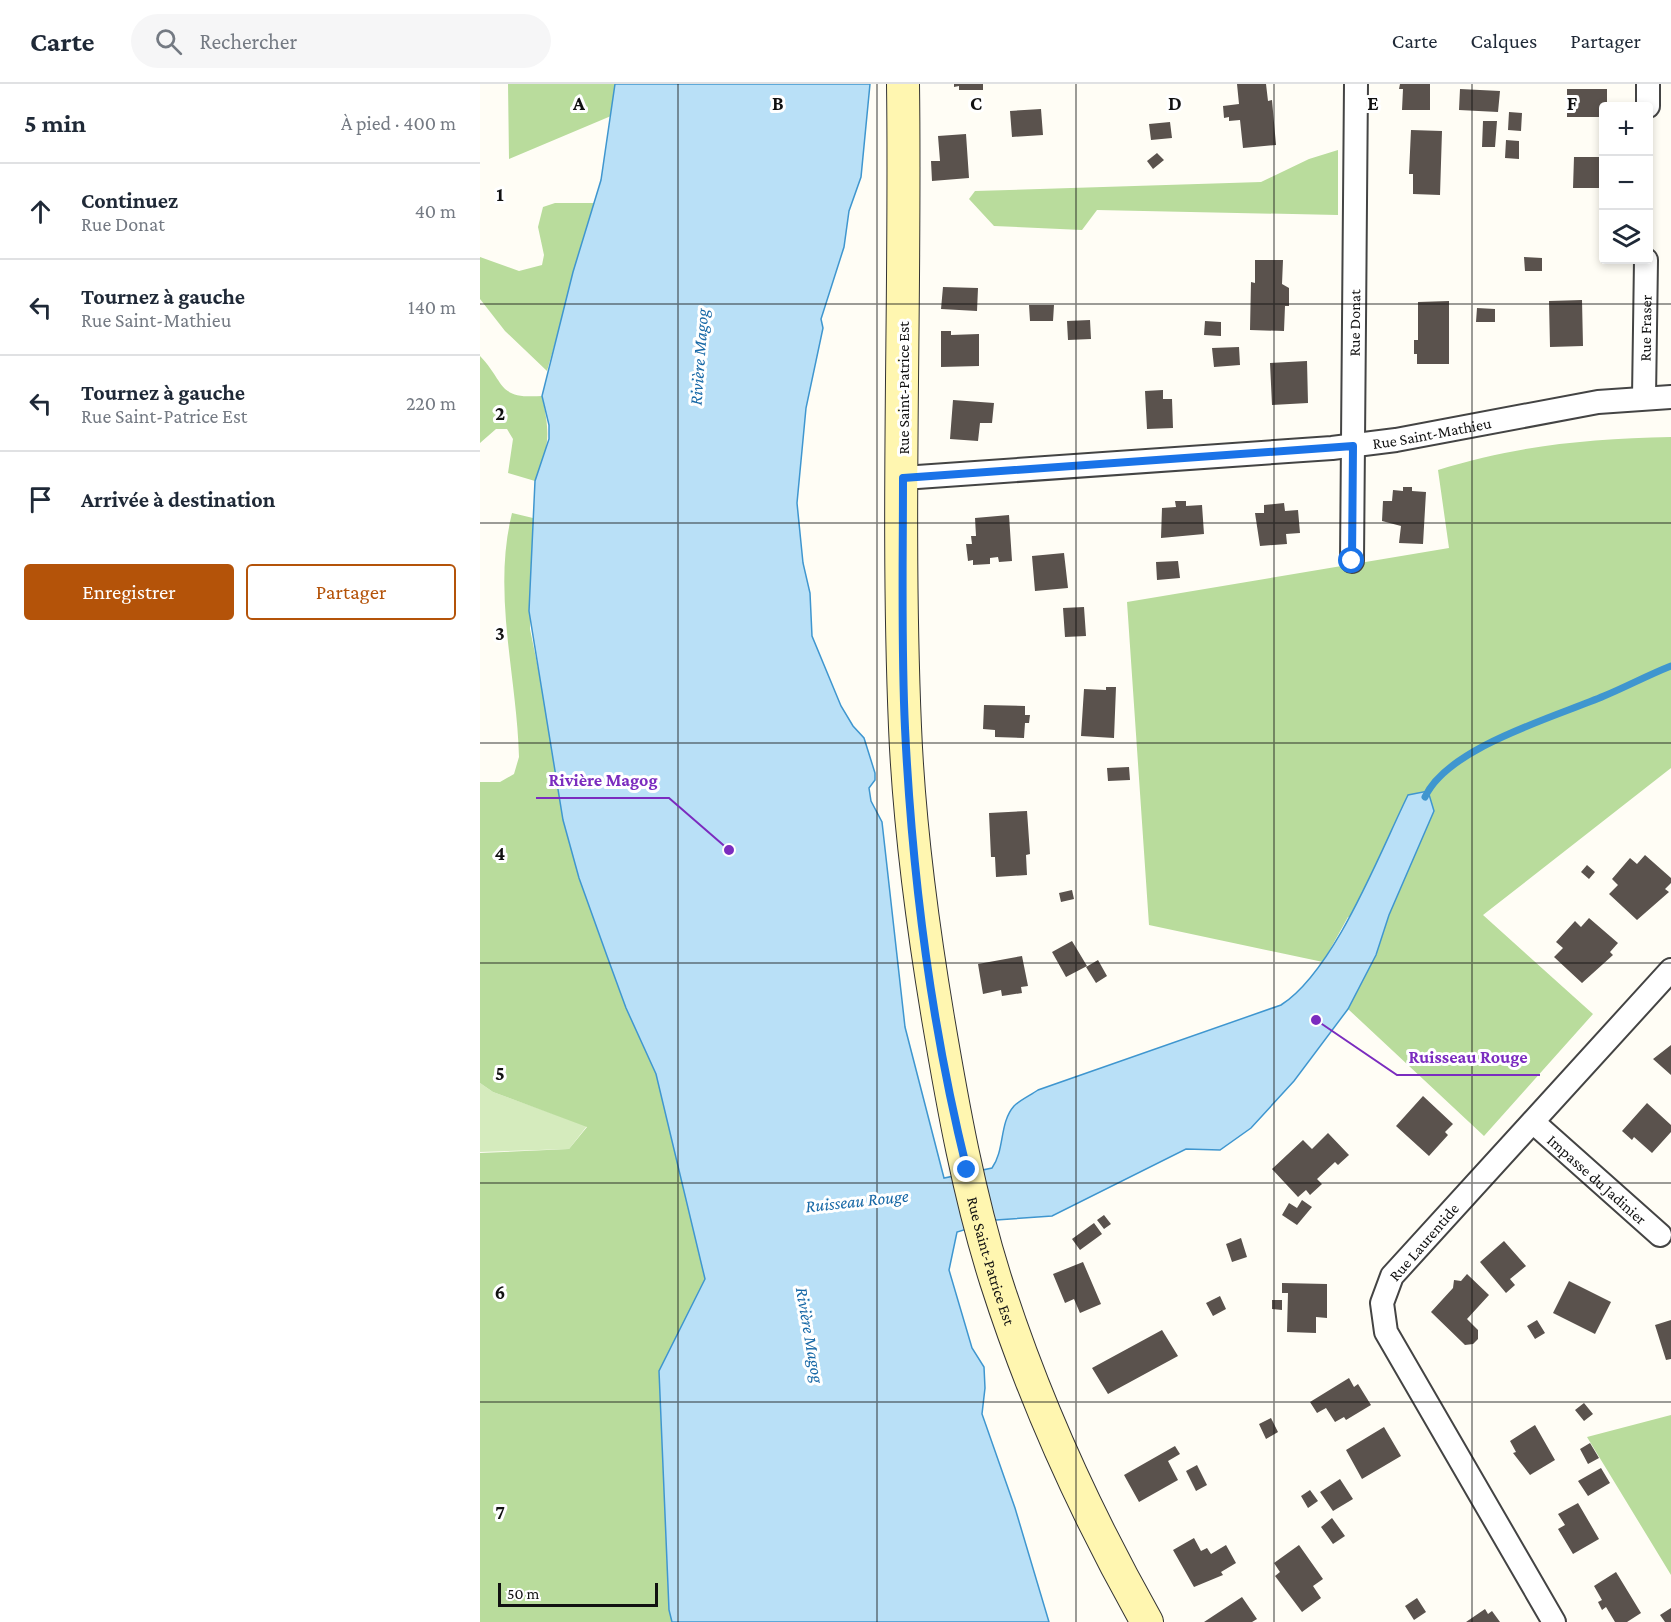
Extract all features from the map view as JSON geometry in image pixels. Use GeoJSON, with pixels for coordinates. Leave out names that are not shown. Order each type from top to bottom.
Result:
{"type":"FeatureCollection","features":[{"type":"Feature","properties":{"kind":"street","name":"Rue Saint-Patrice Est"},"geometry":{"type":"LineString","coordinates":[[903,84],[903,633],[910,802],[918,888],[929,961],[958,1134],[981,1226],[1015,1336],[1053,1434],[1092,1519],[1147,1622]]}},
{"type":"Feature","properties":{"kind":"street","name":"Rue Donat"},"geometry":{"type":"LineString","coordinates":[[1352,561],[1356,84]]}},
{"type":"Feature","properties":{"kind":"street"},"geometry":{"type":"LineString","coordinates":[[1648,84],[1648,102]]}},
{"type":"Feature","properties":{"kind":"street","name":"Rue Fraser"},"geometry":{"type":"LineString","coordinates":[[1644,397],[1646,264]]}},
{"type":"Feature","properties":{"kind":"street","name":"Rue Saint-Mathieu"},"geometry":{"type":"LineString","coordinates":[[903,478],[1353,446],[1598,402],[1644,397],[1671,397]]}},
{"type":"Feature","properties":{"kind":"street","name":"Rue Laurentide"},"geometry":{"type":"LineString","coordinates":[[1554,1622],[1386,1332],[1382,1313],[1383,1294],[1392,1276],[1671,969]]}},
{"type":"Feature","properties":{"kind":"street","name":"Impasse du Jadinier"},"geometry":{"type":"LineString","coordinates":[[1533,1122],[1660,1235]]}},
{"type":"Feature","properties":{"kind":"green space"},"geometry":{"type":"Polygon","coordinates":[[[508,84],[615,84],[611,116],[509,159],[508,84]]]}},
{"type":"Feature","properties":{"kind":"green space"},"geometry":{"type":"Polygon","coordinates":[[[1338,150],[1338,215],[1097,210],[1082,230],[994,226],[969,199],[975,191],[1261,182],[1309,159],[1338,150]]]}},
{"type":"Feature","properties":{"kind":"green space"},"geometry":{"type":"Polygon","coordinates":[[[555,203],[595,203],[547,371],[505,331],[480,299],[480,257],[519,271],[542,265],[544,255],[538,227],[543,207],[555,203]]]}},
{"type":"Feature","properties":{"kind":"green space"},"geometry":{"type":"Polygon","coordinates":[[[480,356],[509,392],[517,395],[542,396],[547,440],[544,459],[535,481],[508,473],[513,439],[507,429],[496,429],[480,443],[480,356]]]}},
{"type":"Feature","properties":{"kind":"green space"},"geometry":{"type":"Polygon","coordinates":[[[1671,437],[1671,768],[1483,915],[1593,1014],[1484,1136],[1348,1009],[1376,955],[1389,915],[1348,917],[1323,962],[1149,925],[1127,602],[1449,548],[1438,470],[1468,461],[1553,445],[1611,439],[1671,437]]]}},
{"type":"Feature","properties":{"kind":"green space"},"geometry":{"type":"Polygon","coordinates":[[[512,513],[533,518],[530,629],[547,712],[563,820],[579,878],[626,1008],[656,1074],[705,1279],[659,1371],[669,1610],[672,1622],[480,1622],[480,1153],[569,1149],[587,1127],[493,1092],[480,1083],[480,782],[500,782],[514,774],[519,757],[507,635],[504,574],[506,543],[512,513]]]}},
{"type":"Feature","properties":{"kind":"green space"},"geometry":{"type":"Polygon","coordinates":[[[480,1083],[493,1092],[587,1126],[569,1149],[480,1152],[480,1083]]]}},
{"type":"Feature","properties":{"kind":"green space"},"geometry":{"type":"Polygon","coordinates":[[[1671,1415],[1671,1575],[1587,1437],[1671,1415]]]}},
{"type":"Feature","properties":{"kind":"water","name":"Rivière Magog"},"geometry":{"type":"Polygon","coordinates":[[[615,84],[870,84],[861,177],[849,211],[844,247],[821,319],[823,328],[806,408],[797,503],[803,563],[810,593],[812,636],[841,706],[853,726],[864,738],[875,773],[875,780],[869,788],[871,801],[882,822],[905,1027],[944,1178],[992,1168],[999,1153],[1009,1113],[1016,1104],[1038,1090],[1281,1005],[1301,988],[1320,966],[1337,939],[1354,909],[1408,795],[1428,791],[1434,811],[1389,915],[1376,955],[1348,1009],[1294,1081],[1251,1128],[1220,1150],[1186,1149],[1052,1216],[996,1220],[957,1232],[949,1270],[972,1348],[984,1367],[985,1388],[982,1414],[1015,1508],[1049,1622],[672,1622],[669,1610],[659,1371],[705,1279],[656,1074],[626,1008],[579,878],[563,820],[529,611],[535,481],[549,439],[549,425],[542,396],[573,272],[601,180],[615,84]]]}},
{"type":"Feature","properties":{"kind":"building"},"geometry":{"type":"Polygon","coordinates":[[[954,84],[983,84],[983,90],[959,90],[959,86],[954,87],[954,84]]]}},
{"type":"Feature","properties":{"kind":"building"},"geometry":{"type":"Polygon","coordinates":[[[1237,84],[1266,84],[1268,101],[1272,100],[1276,145],[1243,148],[1240,120],[1229,121],[1229,117],[1224,118],[1223,106],[1239,104],[1237,84]]]}},
{"type":"Feature","properties":{"kind":"building"},"geometry":{"type":"Polygon","coordinates":[[[1400,84],[1430,84],[1430,110],[1402,110],[1403,89],[1399,89],[1400,84]]]}},
{"type":"Feature","properties":{"kind":"building"},"geometry":{"type":"Polygon","coordinates":[[[1460,89],[1500,91],[1498,112],[1459,110],[1460,89]]]}},
{"type":"Feature","properties":{"kind":"building"},"geometry":{"type":"Polygon","coordinates":[[[1567,89],[1607,89],[1607,102],[1599,102],[1599,117],[1567,117],[1567,89]]]}},
{"type":"Feature","properties":{"kind":"building"},"geometry":{"type":"Polygon","coordinates":[[[1041,109],[1043,135],[1012,137],[1010,111],[1041,109]]]}},
{"type":"Feature","properties":{"kind":"building"},"geometry":{"type":"Polygon","coordinates":[[[1509,112],[1522,113],[1521,131],[1508,130],[1509,112]]]}},
{"type":"Feature","properties":{"kind":"building"},"geometry":{"type":"Polygon","coordinates":[[[1483,121],[1497,121],[1495,147],[1482,147],[1483,121]]]}},
{"type":"Feature","properties":{"kind":"building"},"geometry":{"type":"Polygon","coordinates":[[[1170,122],[1172,138],[1151,140],[1149,124],[1170,122]]]}},
{"type":"Feature","properties":{"kind":"building"},"geometry":{"type":"Polygon","coordinates":[[[1411,130],[1442,131],[1440,195],[1413,194],[1413,174],[1409,174],[1411,130]]]}},
{"type":"Feature","properties":{"kind":"building"},"geometry":{"type":"Polygon","coordinates":[[[966,134],[969,178],[932,181],[931,161],[940,161],[938,136],[966,134]]]}},
{"type":"Feature","properties":{"kind":"building"},"geometry":{"type":"Polygon","coordinates":[[[1506,140],[1519,141],[1519,159],[1505,158],[1506,140]]]}},
{"type":"Feature","properties":{"kind":"building"},"geometry":{"type":"Polygon","coordinates":[[[1157,153],[1164,160],[1153,169],[1147,161],[1157,153]]]}},
{"type":"Feature","properties":{"kind":"building"},"geometry":{"type":"Polygon","coordinates":[[[1574,157],[1599,157],[1599,188],[1573,188],[1574,157]]]}},
{"type":"Feature","properties":{"kind":"building"},"geometry":{"type":"Polygon","coordinates":[[[1524,257],[1542,258],[1542,271],[1525,271],[1524,257]]]}},
{"type":"Feature","properties":{"kind":"building"},"geometry":{"type":"Polygon","coordinates":[[[1255,260],[1283,260],[1282,284],[1289,288],[1289,306],[1285,306],[1284,331],[1250,330],[1251,282],[1255,283],[1255,260]]]}},
{"type":"Feature","properties":{"kind":"building"},"geometry":{"type":"Polygon","coordinates":[[[943,287],[978,288],[977,311],[941,309],[943,287]]]}},
{"type":"Feature","properties":{"kind":"building"},"geometry":{"type":"Polygon","coordinates":[[[1582,300],[1583,346],[1550,347],[1549,301],[1582,300]]]}},
{"type":"Feature","properties":{"kind":"building"},"geometry":{"type":"Polygon","coordinates":[[[1449,301],[1449,364],[1417,364],[1414,340],[1418,340],[1418,302],[1449,301]]]}},
{"type":"Feature","properties":{"kind":"building"},"geometry":{"type":"Polygon","coordinates":[[[1029,305],[1054,305],[1053,321],[1030,321],[1029,305]]]}},
{"type":"Feature","properties":{"kind":"building"},"geometry":{"type":"Polygon","coordinates":[[[1477,308],[1495,309],[1495,322],[1476,322],[1477,308]]]}},
{"type":"Feature","properties":{"kind":"building"},"geometry":{"type":"Polygon","coordinates":[[[1090,320],[1091,339],[1068,340],[1067,321],[1090,320]]]}},
{"type":"Feature","properties":{"kind":"building"},"geometry":{"type":"Polygon","coordinates":[[[1205,321],[1221,322],[1221,336],[1204,335],[1205,321]]]}},
{"type":"Feature","properties":{"kind":"building"},"geometry":{"type":"Polygon","coordinates":[[[941,331],[951,331],[951,335],[979,334],[979,366],[941,367],[941,331]]]}},
{"type":"Feature","properties":{"kind":"building"},"geometry":{"type":"Polygon","coordinates":[[[1239,347],[1240,365],[1214,367],[1212,348],[1239,347]]]}},
{"type":"Feature","properties":{"kind":"building"},"geometry":{"type":"Polygon","coordinates":[[[1307,361],[1308,403],[1272,405],[1270,363],[1307,361]]]}},
{"type":"Feature","properties":{"kind":"building"},"geometry":{"type":"Polygon","coordinates":[[[1163,390],[1163,399],[1172,399],[1173,428],[1147,429],[1145,391],[1163,390]]]}},
{"type":"Feature","properties":{"kind":"building"},"geometry":{"type":"Polygon","coordinates":[[[953,400],[994,403],[992,423],[980,423],[978,441],[950,439],[953,400]]]}},
{"type":"Feature","properties":{"kind":"building"},"geometry":{"type":"Polygon","coordinates":[[[1403,487],[1412,487],[1412,491],[1426,492],[1423,544],[1399,543],[1401,526],[1382,521],[1383,501],[1392,501],[1393,490],[1403,491],[1403,487]]]}},
{"type":"Feature","properties":{"kind":"building"},"geometry":{"type":"Polygon","coordinates":[[[1175,501],[1186,501],[1186,506],[1202,505],[1204,534],[1161,538],[1162,508],[1176,507],[1175,501]]]}},
{"type":"Feature","properties":{"kind":"building"},"geometry":{"type":"Polygon","coordinates":[[[1284,503],[1285,511],[1298,510],[1300,533],[1286,534],[1287,544],[1260,546],[1255,513],[1264,513],[1264,505],[1284,503]]]}},
{"type":"Feature","properties":{"kind":"building"},"geometry":{"type":"Polygon","coordinates":[[[1009,515],[1012,561],[999,562],[998,557],[990,558],[990,564],[973,565],[973,560],[968,561],[966,544],[972,544],[971,536],[976,536],[975,518],[1009,515]]]}},
{"type":"Feature","properties":{"kind":"building"},"geometry":{"type":"Polygon","coordinates":[[[1064,553],[1068,588],[1035,591],[1032,556],[1064,553]]]}},
{"type":"Feature","properties":{"kind":"building"},"geometry":{"type":"Polygon","coordinates":[[[1178,561],[1180,578],[1157,580],[1156,562],[1178,561]]]}},
{"type":"Feature","properties":{"kind":"building"},"geometry":{"type":"Polygon","coordinates":[[[1084,607],[1086,636],[1065,637],[1063,608],[1084,607]]]}},
{"type":"Feature","properties":{"kind":"building"},"geometry":{"type":"Polygon","coordinates":[[[1106,687],[1116,687],[1114,738],[1081,736],[1084,689],[1106,690],[1106,687]]]}},
{"type":"Feature","properties":{"kind":"building"},"geometry":{"type":"Polygon","coordinates":[[[984,705],[1025,706],[1025,715],[1030,715],[1029,723],[1025,723],[1024,738],[995,737],[995,730],[983,729],[984,705]]]}},
{"type":"Feature","properties":{"kind":"building"},"geometry":{"type":"Polygon","coordinates":[[[1129,767],[1130,780],[1108,781],[1107,768],[1129,767]]]}},
{"type":"Feature","properties":{"kind":"building"},"geometry":{"type":"Polygon","coordinates":[[[1027,811],[1030,854],[1026,855],[1027,875],[996,877],[995,857],[991,857],[989,813],[1027,811]]]}},
{"type":"Feature","properties":{"kind":"building"},"geometry":{"type":"Polygon","coordinates":[[[1645,855],[1671,878],[1671,883],[1665,889],[1669,892],[1637,920],[1609,894],[1618,885],[1612,879],[1630,858],[1637,864],[1645,855]]]}},
{"type":"Feature","properties":{"kind":"building"},"geometry":{"type":"Polygon","coordinates":[[[1587,865],[1595,872],[1589,879],[1581,872],[1587,865]]]}},
{"type":"Feature","properties":{"kind":"building"},"geometry":{"type":"Polygon","coordinates":[[[1072,890],[1074,899],[1061,902],[1059,893],[1072,890]]]}},
{"type":"Feature","properties":{"kind":"building"},"geometry":{"type":"Polygon","coordinates":[[[1589,918],[1618,943],[1610,952],[1613,955],[1582,983],[1554,957],[1563,948],[1556,942],[1575,921],[1581,927],[1589,918]]]}},
{"type":"Feature","properties":{"kind":"building"},"geometry":{"type":"Polygon","coordinates":[[[1072,941],[1087,966],[1066,977],[1052,952],[1072,941]]]}},
{"type":"Feature","properties":{"kind":"building"},"geometry":{"type":"Polygon","coordinates":[[[1022,956],[1028,986],[1021,987],[1022,993],[1002,996],[1001,990],[983,994],[978,964],[1022,956]]]}},
{"type":"Feature","properties":{"kind":"building"},"geometry":{"type":"Polygon","coordinates":[[[1098,960],[1107,976],[1096,983],[1086,967],[1098,960]]]}},
{"type":"Feature","properties":{"kind":"building"},"geometry":{"type":"Polygon","coordinates":[[[1671,1045],[1671,1075],[1653,1059],[1671,1045]]]}},
{"type":"Feature","properties":{"kind":"building"},"geometry":{"type":"Polygon","coordinates":[[[1423,1096],[1453,1124],[1445,1132],[1448,1135],[1429,1156],[1396,1126],[1423,1096]]]}},
{"type":"Feature","properties":{"kind":"building"},"geometry":{"type":"Polygon","coordinates":[[[1647,1103],[1671,1125],[1671,1132],[1652,1153],[1634,1137],[1632,1140],[1622,1131],[1647,1103]]]}},
{"type":"Feature","properties":{"kind":"building"},"geometry":{"type":"Polygon","coordinates":[[[1328,1133],[1349,1155],[1338,1165],[1335,1162],[1317,1179],[1322,1184],[1310,1195],[1306,1190],[1298,1197],[1272,1169],[1303,1140],[1312,1149],[1328,1133]]]}},
{"type":"Feature","properties":{"kind":"building"},"geometry":{"type":"Polygon","coordinates":[[[1302,1200],[1312,1207],[1297,1225],[1282,1215],[1289,1203],[1297,1208],[1302,1200]]]}},
{"type":"Feature","properties":{"kind":"building"},"geometry":{"type":"Polygon","coordinates":[[[1104,1215],[1111,1224],[1104,1229],[1097,1220],[1104,1215]]]}},
{"type":"Feature","properties":{"kind":"building"},"geometry":{"type":"Polygon","coordinates":[[[1094,1223],[1102,1234],[1080,1250],[1072,1239],[1094,1223]]]}},
{"type":"Feature","properties":{"kind":"building"},"geometry":{"type":"Polygon","coordinates":[[[1241,1238],[1247,1257],[1232,1262],[1226,1244],[1241,1238]]]}},
{"type":"Feature","properties":{"kind":"building"},"geometry":{"type":"Polygon","coordinates":[[[1504,1241],[1526,1266],[1510,1279],[1515,1285],[1506,1293],[1480,1262],[1504,1241]]]}},
{"type":"Feature","properties":{"kind":"building"},"geometry":{"type":"Polygon","coordinates":[[[1083,1262],[1101,1304],[1080,1313],[1074,1299],[1065,1303],[1053,1274],[1083,1262]]]}},
{"type":"Feature","properties":{"kind":"building"},"geometry":{"type":"Polygon","coordinates":[[[1467,1274],[1489,1295],[1467,1319],[1478,1330],[1478,1339],[1473,1344],[1465,1345],[1431,1312],[1453,1288],[1454,1280],[1461,1281],[1467,1274]]]}},
{"type":"Feature","properties":{"kind":"building"},"geometry":{"type":"Polygon","coordinates":[[[1569,1281],[1611,1302],[1595,1334],[1553,1313],[1569,1281]]]}},
{"type":"Feature","properties":{"kind":"building"},"geometry":{"type":"Polygon","coordinates":[[[1282,1283],[1327,1284],[1327,1318],[1316,1317],[1316,1333],[1287,1332],[1288,1293],[1282,1293],[1282,1283]]]}},
{"type":"Feature","properties":{"kind":"building"},"geometry":{"type":"Polygon","coordinates":[[[1220,1296],[1226,1309],[1213,1316],[1206,1303],[1220,1296]]]}},
{"type":"Feature","properties":{"kind":"building"},"geometry":{"type":"Polygon","coordinates":[[[1272,1300],[1282,1300],[1282,1310],[1272,1309],[1272,1300]]]}},
{"type":"Feature","properties":{"kind":"building"},"geometry":{"type":"Polygon","coordinates":[[[1537,1320],[1545,1333],[1535,1339],[1527,1326],[1537,1320]]]}},
{"type":"Feature","properties":{"kind":"building"},"geometry":{"type":"Polygon","coordinates":[[[1671,1320],[1671,1359],[1666,1360],[1655,1325],[1671,1320]]]}},
{"type":"Feature","properties":{"kind":"building"},"geometry":{"type":"Polygon","coordinates":[[[1162,1330],[1178,1356],[1108,1394],[1092,1368],[1162,1330]]]}},
{"type":"Feature","properties":{"kind":"building"},"geometry":{"type":"Polygon","coordinates":[[[1349,1378],[1354,1387],[1358,1384],[1371,1405],[1346,1420],[1344,1417],[1335,1422],[1326,1408],[1317,1413],[1310,1402],[1349,1378]]]}},
{"type":"Feature","properties":{"kind":"building"},"geometry":{"type":"Polygon","coordinates":[[[1584,1403],[1593,1414],[1584,1421],[1575,1410],[1584,1403]]]}},
{"type":"Feature","properties":{"kind":"building"},"geometry":{"type":"Polygon","coordinates":[[[1271,1418],[1278,1432],[1266,1439],[1259,1424],[1271,1418]]]}},
{"type":"Feature","properties":{"kind":"building"},"geometry":{"type":"Polygon","coordinates":[[[1535,1425],[1555,1460],[1530,1475],[1513,1453],[1516,1452],[1510,1441],[1535,1425]]]}},
{"type":"Feature","properties":{"kind":"building"},"geometry":{"type":"Polygon","coordinates":[[[1384,1427],[1401,1456],[1362,1479],[1346,1450],[1384,1427]]]}},
{"type":"Feature","properties":{"kind":"building"},"geometry":{"type":"Polygon","coordinates":[[[1590,1443],[1599,1458],[1588,1464],[1580,1449],[1590,1443]]]}},
{"type":"Feature","properties":{"kind":"building"},"geometry":{"type":"Polygon","coordinates":[[[1175,1446],[1180,1454],[1168,1461],[1178,1480],[1139,1502],[1124,1475],[1175,1446]]]}},
{"type":"Feature","properties":{"kind":"building"},"geometry":{"type":"Polygon","coordinates":[[[1197,1465],[1207,1485],[1196,1491],[1186,1471],[1197,1465]]]}},
{"type":"Feature","properties":{"kind":"building"},"geometry":{"type":"Polygon","coordinates":[[[1601,1468],[1610,1483],[1588,1496],[1578,1481],[1601,1468]]]}},
{"type":"Feature","properties":{"kind":"building"},"geometry":{"type":"Polygon","coordinates":[[[1340,1479],[1353,1499],[1333,1511],[1320,1492],[1340,1479]]]}},
{"type":"Feature","properties":{"kind":"building"},"geometry":{"type":"Polygon","coordinates":[[[1310,1490],[1318,1501],[1308,1508],[1301,1496],[1310,1490]]]}},
{"type":"Feature","properties":{"kind":"building"},"geometry":{"type":"Polygon","coordinates":[[[1578,1503],[1599,1539],[1573,1554],[1558,1529],[1565,1525],[1558,1514],[1578,1503]]]}},
{"type":"Feature","properties":{"kind":"building"},"geometry":{"type":"Polygon","coordinates":[[[1332,1518],[1345,1536],[1333,1544],[1321,1527],[1332,1518]]]}},
{"type":"Feature","properties":{"kind":"building"},"geometry":{"type":"Polygon","coordinates":[[[1194,1538],[1201,1551],[1207,1548],[1211,1554],[1226,1545],[1236,1563],[1221,1572],[1223,1575],[1194,1587],[1173,1550],[1194,1538]]]}},
{"type":"Feature","properties":{"kind":"building"},"geometry":{"type":"Polygon","coordinates":[[[1299,1545],[1323,1579],[1313,1586],[1321,1598],[1302,1612],[1275,1576],[1280,1572],[1274,1563],[1299,1545]]]}},
{"type":"Feature","properties":{"kind":"building"},"geometry":{"type":"Polygon","coordinates":[[[1616,1572],[1641,1613],[1627,1622],[1615,1622],[1606,1607],[1602,1610],[1598,1602],[1602,1600],[1594,1586],[1616,1572]]]}},
{"type":"Feature","properties":{"kind":"building"},"geometry":{"type":"Polygon","coordinates":[[[1242,1597],[1257,1619],[1252,1622],[1204,1622],[1242,1597]]]}},
{"type":"Feature","properties":{"kind":"building"},"geometry":{"type":"Polygon","coordinates":[[[1417,1598],[1426,1612],[1414,1620],[1405,1606],[1417,1598]]]}},
{"type":"Feature","properties":{"kind":"building"},"geometry":{"type":"Polygon","coordinates":[[[1671,1608],[1671,1622],[1665,1622],[1660,1615],[1671,1608]]]}},
{"type":"Feature","properties":{"kind":"building"},"geometry":{"type":"Polygon","coordinates":[[[1485,1609],[1488,1614],[1492,1611],[1500,1622],[1466,1622],[1485,1609]]]}},
{"type":"Feature","properties":{"kind":"waterway","name":"Ruisseau Rouge"},"geometry":{"type":"LineString","coordinates":[[1425,797],[1437,779],[1456,763],[1479,749],[1532,724],[1604,696],[1671,666]]}},
{"type":"Feature","properties":{"kind":"place","name":"Rivière Magog"},"geometry":{"type":"Point","coordinates":[729,850]}},
{"type":"Feature","properties":{"kind":"place","name":"Ruisseau Rouge"},"geometry":{"type":"Point","coordinates":[1316,1020]}},
{"type":"Feature","properties":{"kind":"route"},"geometry":{"type":"LineString","coordinates":[[967,1170],[958,1134],[930,971],[918,888],[910,802],[905,728],[903,478],[1353,446],[1352,561]]}}]}
